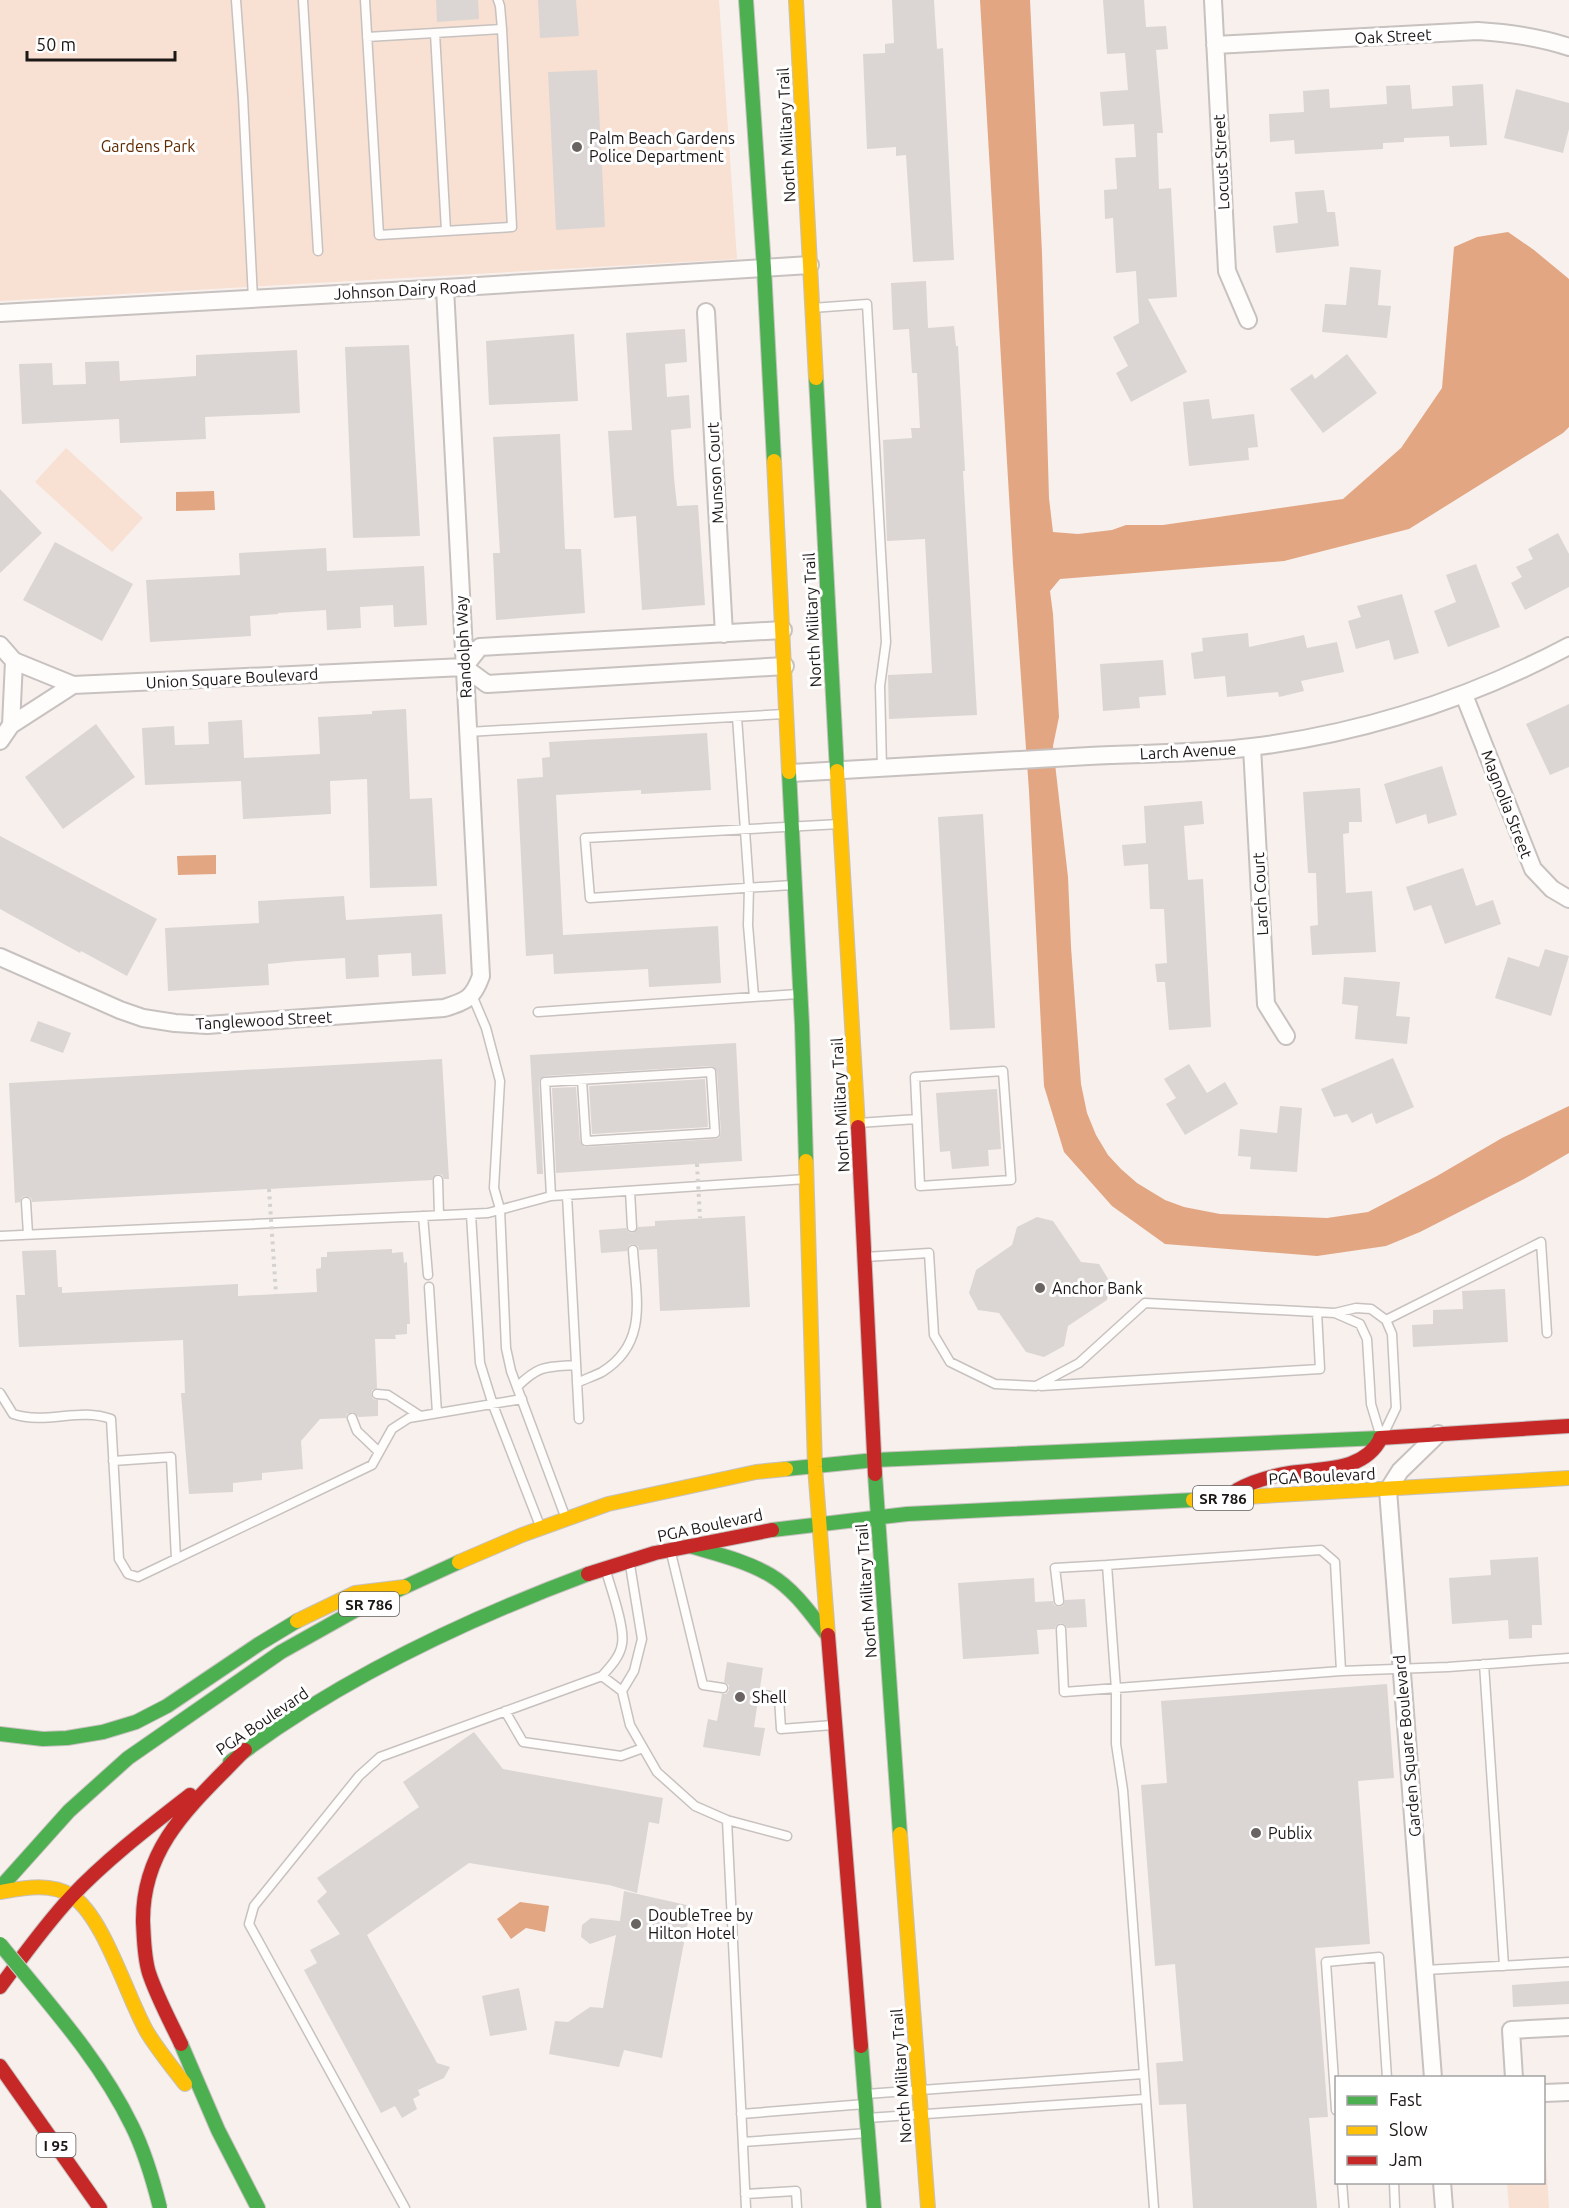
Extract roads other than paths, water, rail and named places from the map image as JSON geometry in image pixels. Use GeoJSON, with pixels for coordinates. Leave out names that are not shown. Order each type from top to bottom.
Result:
{"type":"FeatureCollection","features":[{"type":"Feature","properties":{"kind":"main road","name":"North Military Trail"},"geometry":{"type":"LineString","coordinates":[[746,0],[764,268],[788,714],[801,994],[815,1467],[874,2208]]}},
{"type":"Feature","properties":{"kind":"main road","name":"North Military Trail"},"geometry":{"type":"LineString","coordinates":[[796,0],[858,1123],[877,1515],[928,2208]]}},
{"type":"Feature","properties":{"kind":"main road","name":"SR 786"},"geometry":{"type":"LineString","coordinates":[[0,1888],[69,1811],[128,1758],[281,1652],[363,1606],[435,1572],[540,1528],[608,1504],[756,1472],[875,1460],[1381,1438],[1569,1426]]}},
{"type":"Feature","properties":{"kind":"main road"},"geometry":{"type":"LineString","coordinates":[[1224,1498],[1249,1482],[1291,1473],[1333,1471],[1341,1468],[1357,1461],[1378,1444],[1381,1438]]}},
{"type":"Feature","properties":{"kind":"main road","name":"PGA Boulevard"},"geometry":{"type":"LineString","coordinates":[[0,1987],[39,1934],[73,1896],[116,1855],[245,1750],[315,1705],[392,1661],[535,1593],[605,1568],[687,1545],[769,1529],[877,1515],[1388,1490],[1569,1478]]}},
{"type":"Feature","properties":{"kind":"main road"},"geometry":{"type":"LineString","coordinates":[[687,1545],[748,1565],[771,1576],[791,1593],[828,1636]]}},
{"type":"Feature","properties":{"kind":"main road"},"geometry":{"type":"LineString","coordinates":[[0,1734],[42,1739],[67,1738],[103,1732],[136,1722],[167,1706],[302,1618],[355,1593],[404,1587]]}},
{"type":"Feature","properties":{"kind":"main road"},"geometry":{"type":"LineString","coordinates":[[245,1750],[172,1828],[155,1860],[146,1887],[142,1920],[143,1946],[149,1972],[218,2130],[258,2208]]}},
{"type":"Feature","properties":{"kind":"main road"},"geometry":{"type":"LineString","coordinates":[[0,1893],[17,1889],[47,1887],[73,1896],[84,1907],[101,1934],[147,2031],[218,2130]]}},
{"type":"Feature","properties":{"kind":"main road"},"geometry":{"type":"LineString","coordinates":[[0,1944],[81,2043],[112,2090],[144,2154],[160,2208]]}},
{"type":"Feature","properties":{"kind":"main road","name":"I 95"},"geometry":{"type":"LineString","coordinates":[[0,2066],[100,2208]]}},
{"type":"Feature","properties":{"kind":"street","name":"Locust Street"},"geometry":{"type":"LineString","coordinates":[[1213,0],[1227,271],[1248,320]]}},
{"type":"Feature","properties":{"kind":"street","name":"Oak Street"},"geometry":{"type":"LineString","coordinates":[[1215,45],[1478,31],[1549,40],[1569,47]]}},
{"type":"Feature","properties":{"kind":"street","name":"Johnson Dairy Road"},"geometry":{"type":"LineString","coordinates":[[0,313],[810,265]]}},
{"type":"Feature","properties":{"kind":"street","name":"Randolph Way"},"geometry":{"type":"LineString","coordinates":[[445,288],[481,976],[476,990],[469,998]]}},
{"type":"Feature","properties":{"kind":"street","name":"Munson Court"},"geometry":{"type":"LineString","coordinates":[[706,312],[724,634]]}},
{"type":"Feature","properties":{"kind":"street"},"geometry":{"type":"LineString","coordinates":[[783,630],[480,647],[464,667],[488,684],[785,666]]}},
{"type":"Feature","properties":{"kind":"street"},"geometry":{"type":"LineString","coordinates":[[0,645],[14,661],[73,685]]}},
{"type":"Feature","properties":{"kind":"street","name":"Larch Avenue"},"geometry":{"type":"LineString","coordinates":[[790,773],[1252,747],[1320,737],[1382,722],[1464,695],[1529,667],[1569,646]]}},
{"type":"Feature","properties":{"kind":"street"},"geometry":{"type":"LineString","coordinates":[[11,725],[14,661]]}},
{"type":"Feature","properties":{"kind":"street","name":"Union Square Boulevard"},"geometry":{"type":"LineString","coordinates":[[73,685],[464,667]]}},
{"type":"Feature","properties":{"kind":"street"},"geometry":{"type":"LineString","coordinates":[[0,741],[11,725],[73,685]]}},
{"type":"Feature","properties":{"kind":"street","name":"Magnolia Street"},"geometry":{"type":"LineString","coordinates":[[1464,695],[1533,869],[1552,889],[1569,899]]}},
{"type":"Feature","properties":{"kind":"street","name":"Larch Court"},"geometry":{"type":"LineString","coordinates":[[1252,747],[1266,1004],[1286,1036]]}},
{"type":"Feature","properties":{"kind":"street","name":"Tanglewood Street"},"geometry":{"type":"LineString","coordinates":[[0,957],[120,1010],[143,1018],[175,1023],[207,1025],[444,1008],[469,998]]}},
{"type":"Feature","properties":{"kind":"street"},"geometry":{"type":"LineString","coordinates":[[1388,1490],[1400,1471],[1438,1434]]}},
{"type":"Feature","properties":{"kind":"street","name":"Garden Square Boulevard"},"geometry":{"type":"LineString","coordinates":[[1388,1490],[1433,2076]]}},
{"type":"Feature","properties":{"kind":"street"},"geometry":{"type":"LineString","coordinates":[[1514,2076],[1511,2030],[1569,2027]]}},
{"type":"Feature","properties":{"kind":"street"},"geometry":{"type":"LineString","coordinates":[[1545,2093],[1569,2092]]}},
{"type":"Feature","properties":{"kind":"street"},"geometry":{"type":"LineString","coordinates":[[1442,2184],[1444,2208]]}},
{"type":"Feature","properties":{"kind":"lane"},"geometry":{"type":"LineString","coordinates":[[236,0],[253,299]]}},
{"type":"Feature","properties":{"kind":"lane"},"geometry":{"type":"LineString","coordinates":[[303,0],[318,251]]}},
{"type":"Feature","properties":{"kind":"lane"},"geometry":{"type":"LineString","coordinates":[[365,0],[380,235],[512,227],[502,29],[498,0]]}},
{"type":"Feature","properties":{"kind":"lane"},"geometry":{"type":"LineString","coordinates":[[367,37],[502,29]]}},
{"type":"Feature","properties":{"kind":"lane"},"geometry":{"type":"LineString","coordinates":[[435,33],[446,231]]}},
{"type":"Feature","properties":{"kind":"lane"},"geometry":{"type":"LineString","coordinates":[[812,308],[867,304],[886,642],[880,686],[882,768]]}},
{"type":"Feature","properties":{"kind":"lane"},"geometry":{"type":"LineString","coordinates":[[467,732],[788,714]]}},
{"type":"Feature","properties":{"kind":"lane"},"geometry":{"type":"LineString","coordinates":[[736,717],[749,887],[748,925],[754,997]]}},
{"type":"Feature","properties":{"kind":"lane"},"geometry":{"type":"LineString","coordinates":[[796,885],[590,898],[585,838],[840,824]]}},
{"type":"Feature","properties":{"kind":"lane"},"geometry":{"type":"LineString","coordinates":[[538,1012],[801,994]]}},
{"type":"Feature","properties":{"kind":"lane"},"geometry":{"type":"LineString","coordinates":[[469,998],[486,1028],[500,1081],[494,1188],[500,1209],[506,1348],[522,1399],[567,1519]]}},
{"type":"Feature","properties":{"kind":"lane"},"geometry":{"type":"LineString","coordinates":[[1003,1071],[1011,1180],[920,1186],[917,1119],[915,1077],[1003,1071]]}},
{"type":"Feature","properties":{"kind":"lane"},"geometry":{"type":"LineString","coordinates":[[551,1196],[545,1082],[711,1072],[715,1133],[586,1141],[582,1080]]}},
{"type":"Feature","properties":{"kind":"lane"},"geometry":{"type":"LineString","coordinates":[[858,1123],[917,1119]]}},
{"type":"Feature","properties":{"kind":"lane"},"geometry":{"type":"LineString","coordinates":[[0,1236],[488,1213],[551,1196],[807,1179]]}},
{"type":"Feature","properties":{"kind":"lane"},"geometry":{"type":"LineString","coordinates":[[438,1180],[439,1215]]}},
{"type":"Feature","properties":{"kind":"lane"},"geometry":{"type":"LineString","coordinates":[[630,1191],[632,1227]]}},
{"type":"Feature","properties":{"kind":"lane"},"geometry":{"type":"LineString","coordinates":[[567,1195],[579,1419]]}},
{"type":"Feature","properties":{"kind":"lane"},"geometry":{"type":"LineString","coordinates":[[27,1202],[28,1234]]}},
{"type":"Feature","properties":{"kind":"lane"},"geometry":{"type":"LineString","coordinates":[[471,1214],[480,1363],[493,1405],[540,1528]]}},
{"type":"Feature","properties":{"kind":"lane"},"geometry":{"type":"LineString","coordinates":[[423,1216],[428,1275]]}},
{"type":"Feature","properties":{"kind":"lane"},"geometry":{"type":"LineString","coordinates":[[1386,1320],[1540,1242],[1546,1334]]}},
{"type":"Feature","properties":{"kind":"lane"},"geometry":{"type":"LineString","coordinates":[[577,1383],[602,1372],[619,1359],[633,1340],[637,1313],[633,1250]]}},
{"type":"Feature","properties":{"kind":"lane"},"geometry":{"type":"LineString","coordinates":[[865,1257],[929,1253],[934,1335],[950,1362],[995,1384],[1036,1386],[1320,1369],[1317,1312]]}},
{"type":"Feature","properties":{"kind":"lane"},"geometry":{"type":"LineString","coordinates":[[429,1287],[437,1413]]}},
{"type":"Feature","properties":{"kind":"lane"},"geometry":{"type":"LineString","coordinates":[[1036,1386],[1079,1363],[1145,1303],[1335,1313],[1356,1308],[1371,1309],[1386,1320],[1392,1334],[1396,1408],[1381,1438]]}},
{"type":"Feature","properties":{"kind":"lane"},"geometry":{"type":"LineString","coordinates":[[1335,1313],[1360,1324],[1367,1340],[1371,1404],[1381,1438]]}},
{"type":"Feature","properties":{"kind":"lane"},"geometry":{"type":"LineString","coordinates":[[518,1387],[531,1373],[549,1367],[576,1365]]}},
{"type":"Feature","properties":{"kind":"lane"},"geometry":{"type":"LineString","coordinates":[[0,1392],[13,1414],[28,1419],[98,1414],[111,1419],[119,1559],[128,1574],[138,1577],[372,1465],[392,1429],[409,1418],[522,1399]]}},
{"type":"Feature","properties":{"kind":"lane"},"geometry":{"type":"LineString","coordinates":[[377,1394],[388,1395],[419,1415]]}},
{"type":"Feature","properties":{"kind":"lane"},"geometry":{"type":"LineString","coordinates":[[352,1418],[357,1431],[379,1452]]}},
{"type":"Feature","properties":{"kind":"lane"},"geometry":{"type":"LineString","coordinates":[[113,1461],[171,1457],[176,1558]]}},
{"type":"Feature","properties":{"kind":"lane"},"geometry":{"type":"LineString","coordinates":[[671,1550],[703,1685],[723,1688]]}},
{"type":"Feature","properties":{"kind":"lane"},"geometry":{"type":"LineString","coordinates":[[1059,1601],[1055,1568],[1321,1550],[1335,1562],[1341,1671]]}},
{"type":"Feature","properties":{"kind":"lane"},"geometry":{"type":"LineString","coordinates":[[622,1691],[634,1671],[642,1640],[629,1561]]}},
{"type":"Feature","properties":{"kind":"lane"},"geometry":{"type":"LineString","coordinates":[[1107,1565],[1116,1689],[1116,1744],[1123,1790],[1154,2208]]}},
{"type":"Feature","properties":{"kind":"lane"},"geometry":{"type":"LineString","coordinates":[[405,2208],[249,1924],[254,1906],[359,1776],[380,1757],[602,1676],[614,1663],[622,1644],[619,1618],[605,1568]]}},
{"type":"Feature","properties":{"kind":"lane"},"geometry":{"type":"LineString","coordinates":[[1061,1629],[1064,1692],[1341,1671],[1569,1658]]}},
{"type":"Feature","properties":{"kind":"lane"},"geometry":{"type":"LineString","coordinates":[[1484,1664],[1504,1966]]}},
{"type":"Feature","properties":{"kind":"lane"},"geometry":{"type":"LineString","coordinates":[[602,1676],[622,1691],[630,1725],[657,1772],[695,1806],[727,1820],[786,1836]]}},
{"type":"Feature","properties":{"kind":"lane"},"geometry":{"type":"LineString","coordinates":[[759,1694],[779,1698],[781,1729],[835,1725]]}},
{"type":"Feature","properties":{"kind":"lane"},"geometry":{"type":"LineString","coordinates":[[505,1711],[524,1742],[621,1756],[643,1748]]}},
{"type":"Feature","properties":{"kind":"lane"},"geometry":{"type":"LineString","coordinates":[[727,1820],[746,2208]]}},
{"type":"Feature","properties":{"kind":"lane"},"geometry":{"type":"LineString","coordinates":[[1335,2095],[1326,1962],[1379,1957],[1387,2076]]}},
{"type":"Feature","properties":{"kind":"lane"},"geometry":{"type":"LineString","coordinates":[[1425,1970],[1569,1962]]}},
{"type":"Feature","properties":{"kind":"lane"},"geometry":{"type":"LineString","coordinates":[[741,2114],[865,2106],[919,2091],[1143,2074]]}},
{"type":"Feature","properties":{"kind":"lane"},"geometry":{"type":"LineString","coordinates":[[865,2106],[921,2115],[1145,2100]]}},
{"type":"Feature","properties":{"kind":"lane"},"geometry":{"type":"LineString","coordinates":[[743,2142],[868,2133]]}},
{"type":"Feature","properties":{"kind":"lane"},"geometry":{"type":"LineString","coordinates":[[1342,2184],[1344,2208]]}},
{"type":"Feature","properties":{"kind":"lane"},"geometry":{"type":"LineString","coordinates":[[1394,2184],[1395,2208]]}},
{"type":"Feature","properties":{"kind":"lane"},"geometry":{"type":"LineString","coordinates":[[745,2194],[796,2191],[797,2208]]}},
{"type":"Feature","properties":{"kind":"place","name":"Palm Beach Gardens Police Department"},"geometry":{"type":"Point","coordinates":[577,147]}},
{"type":"Feature","properties":{"kind":"place","name":"Anchor Bank"},"geometry":{"type":"Point","coordinates":[1040,1288]}},
{"type":"Feature","properties":{"kind":"place","name":"Shell"},"geometry":{"type":"Point","coordinates":[740,1697]}},
{"type":"Feature","properties":{"kind":"place","name":"Publix"},"geometry":{"type":"Point","coordinates":[1256,1833]}},
{"type":"Feature","properties":{"kind":"place","name":"DoubleTree by Hilton Hotel"},"geometry":{"type":"Point","coordinates":[636,1924]}},
{"type":"Feature","properties":{"kind":"park label","name":"Gardens Park"},"geometry":{"type":"Point","coordinates":[148,146]}}]}
